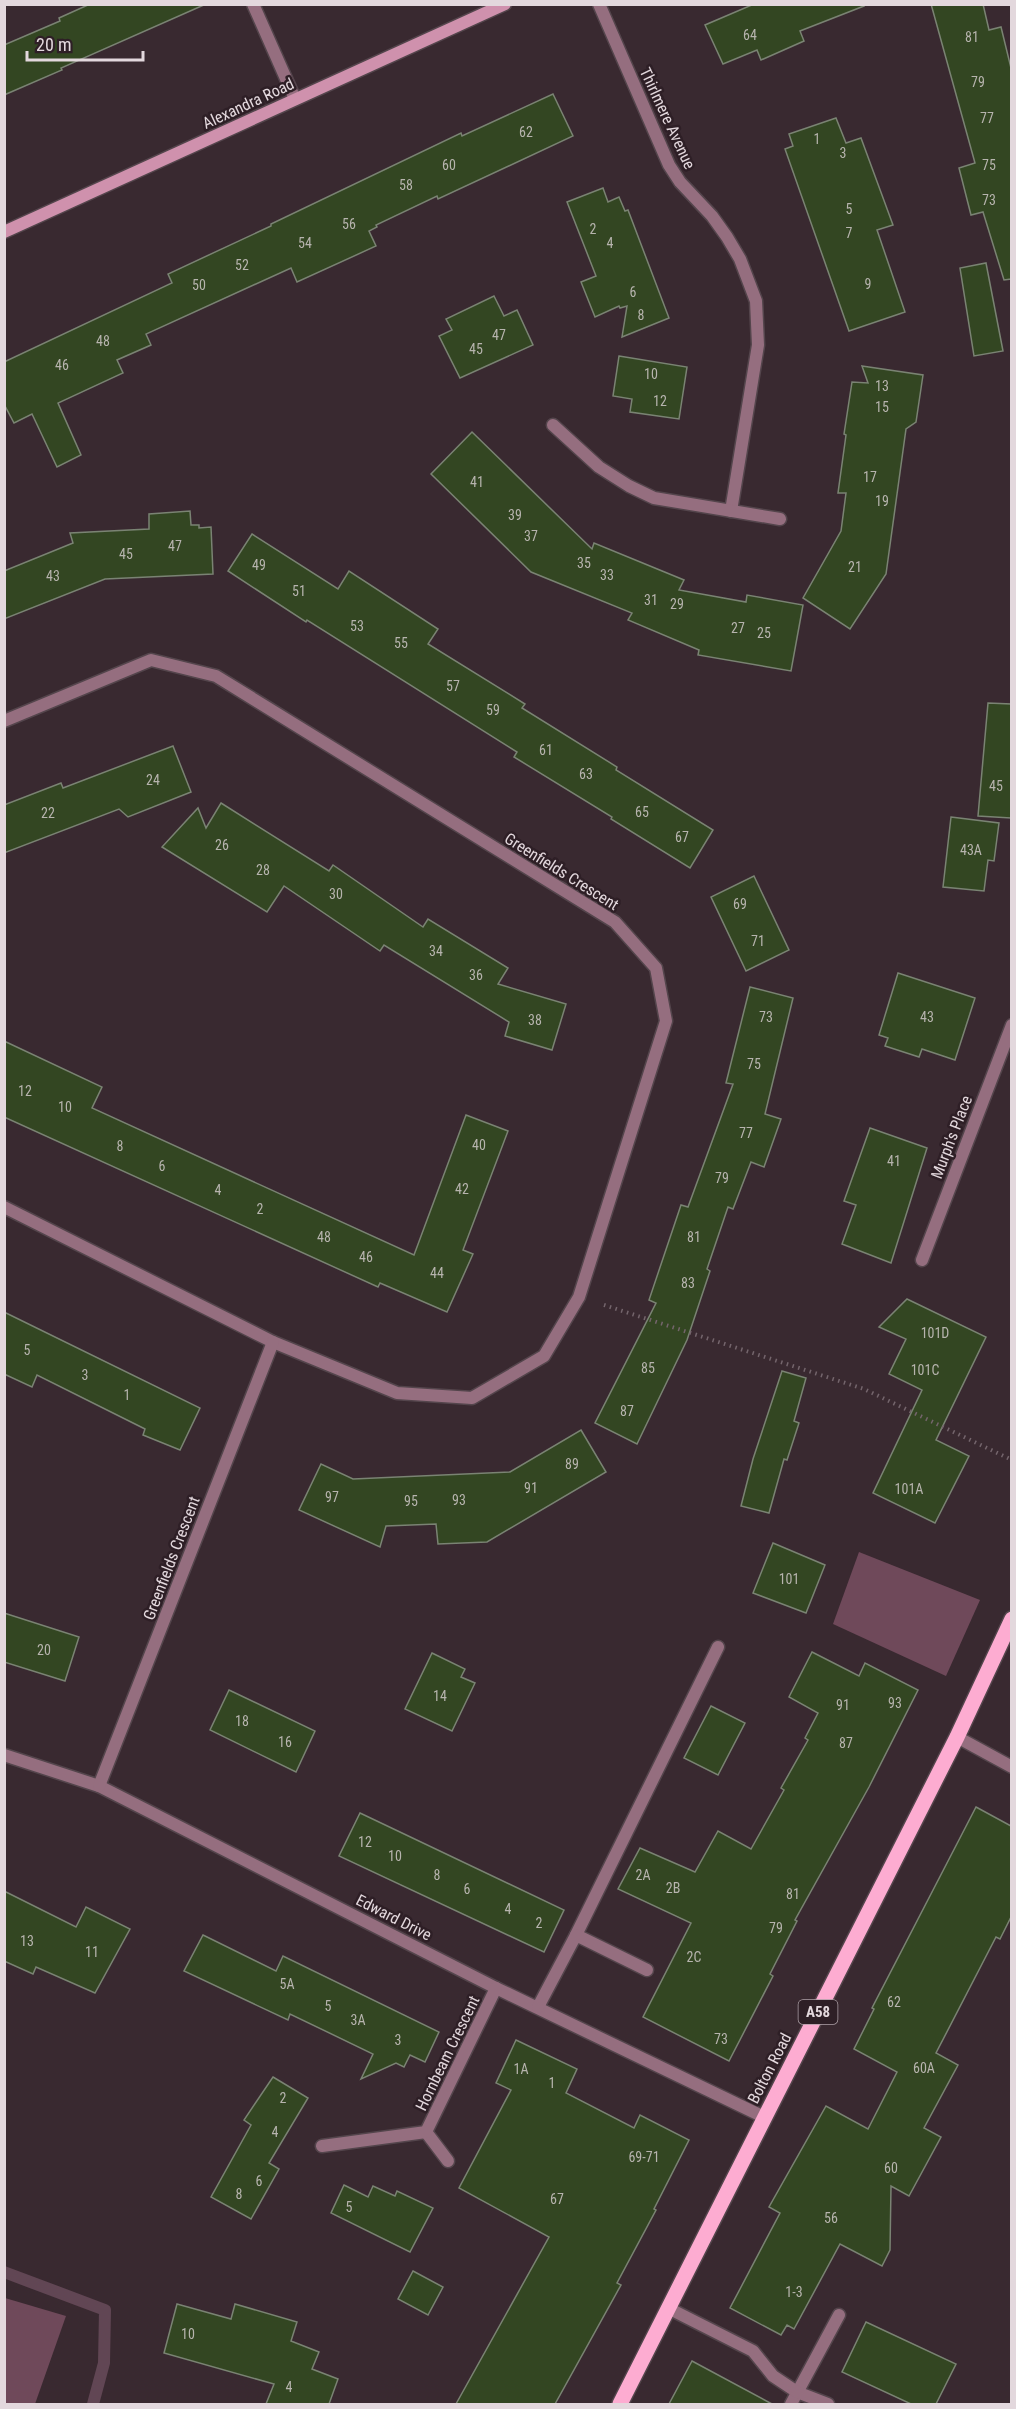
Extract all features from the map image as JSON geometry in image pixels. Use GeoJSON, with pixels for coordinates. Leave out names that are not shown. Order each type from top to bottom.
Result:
{"type":"FeatureCollection","features":[{"type":"Feature","properties":{"kind":"main road","name":"Bolton Road"},"geometry":{"type":"LineString","coordinates":[[620,2404],[957,1737],[1011,1619]]}},
{"type":"Feature","properties":{"kind":"street"},"geometry":{"type":"LineString","coordinates":[[253,4],[296,99]]}},
{"type":"Feature","properties":{"kind":"street","name":"Alexandra Road"},"geometry":{"type":"LineString","coordinates":[[4,232],[505,4]]}},
{"type":"Feature","properties":{"kind":"street","name":"Thirlmere Avenue"},"geometry":{"type":"LineString","coordinates":[[599,4],[669,165],[685,189],[712,216],[727,237],[740,259],[756,301],[758,345],[731,511]]}},
{"type":"Feature","properties":{"kind":"street"},"geometry":{"type":"LineString","coordinates":[[552,425],[599,467],[629,486],[654,498],[780,519]]}},
{"type":"Feature","properties":{"kind":"street","name":"Greenfields Crescent"},"geometry":{"type":"LineString","coordinates":[[4,721],[151,660],[216,676],[615,922],[656,968],[666,1021],[579,1298],[544,1356],[472,1398],[397,1393],[273,1342],[4,1207]]}},
{"type":"Feature","properties":{"kind":"street","name":"Murph's Place"},"geometry":{"type":"LineString","coordinates":[[922,1260],[1011,1025]]}},
{"type":"Feature","properties":{"kind":"street","name":"Greenfields Crescent"},"geometry":{"type":"LineString","coordinates":[[99,1786],[273,1342]]}},
{"type":"Feature","properties":{"kind":"street"},"geometry":{"type":"LineString","coordinates":[[538,2007],[718,1647]]}},
{"type":"Feature","properties":{"kind":"street"},"geometry":{"type":"LineString","coordinates":[[957,1737],[1011,1767]]}},
{"type":"Feature","properties":{"kind":"street","name":"Edward Drive"},"geometry":{"type":"LineString","coordinates":[[4,1755],[99,1786],[496,1988],[764,2117]]}},
{"type":"Feature","properties":{"kind":"street"},"geometry":{"type":"LineString","coordinates":[[576,1935],[647,1970]]}},
{"type":"Feature","properties":{"kind":"street","name":"Hornbeam Crescent"},"geometry":{"type":"LineString","coordinates":[[426,2132],[496,1988]]}},
{"type":"Feature","properties":{"kind":"street","name":"Hornbeam Crescent"},"geometry":{"type":"LineString","coordinates":[[321,2146],[426,2132]]}},
{"type":"Feature","properties":{"kind":"street","name":"Hornbeam Crescent"},"geometry":{"type":"LineString","coordinates":[[426,2132],[448,2161]]}},
{"type":"Feature","properties":{"kind":"street"},"geometry":{"type":"LineString","coordinates":[[668,2308],[753,2351],[773,2376],[797,2392],[828,2404]]}},
{"type":"Feature","properties":{"kind":"street"},"geometry":{"type":"LineString","coordinates":[[790,2404],[839,2315]]}},
{"type":"Feature","properties":{"kind":"path"},"geometry":{"type":"LineString","coordinates":[[579,1298],[864,1389],[1011,1460]]}},
{"type":"Feature","properties":{"kind":"shaded area"},"geometry":{"type":"Polygon","coordinates":[[[859,1552],[980,1600],[946,1676],[833,1624],[859,1552]]]}},
{"type":"Feature","properties":{"kind":"shaded area"},"geometry":{"type":"Polygon","coordinates":[[[5,2298],[66,2316],[35,2404],[5,2404],[5,2298]]]}},
{"type":"Feature","properties":{"kind":"building"},"geometry":{"type":"Polygon","coordinates":[[[90,4],[206,4],[4,95],[4,45],[60,21],[59,18],[90,4]]]}},
{"type":"Feature","properties":{"kind":"building"},"geometry":{"type":"Polygon","coordinates":[[[754,4],[863,4],[864,6],[800,31],[804,41],[761,60],[757,50],[723,64],[705,25],[754,4]]]}},
{"type":"Feature","properties":{"kind":"building"},"geometry":{"type":"Polygon","coordinates":[[[931,4],[983,4],[989,30],[1001,27],[1011,68],[1011,279],[1004,280],[983,212],[971,215],[959,168],[975,163],[931,4]]]}},
{"type":"Feature","properties":{"kind":"building"},"geometry":{"type":"Polygon","coordinates":[[[553,94],[573,136],[438,199],[437,196],[376,225],[377,227],[369,231],[376,246],[297,282],[291,268],[146,334],[151,345],[117,360],[123,373],[58,403],[81,455],[57,467],[32,414],[14,423],[4,404],[4,362],[172,283],[168,274],[461,133],[462,136],[553,94]]]}},
{"type":"Feature","properties":{"kind":"building"},"geometry":{"type":"Polygon","coordinates":[[[836,118],[846,143],[861,138],[893,225],[877,230],[905,312],[849,331],[785,149],[793,146],[789,134],[836,118]]]}},
{"type":"Feature","properties":{"kind":"building"},"geometry":{"type":"Polygon","coordinates":[[[603,188],[608,202],[619,197],[625,211],[628,210],[669,318],[622,337],[627,306],[620,308],[619,306],[595,317],[581,282],[596,276],[567,202],[603,188]]]}},
{"type":"Feature","properties":{"kind":"building"},"geometry":{"type":"Polygon","coordinates":[[[986,263],[1003,351],[974,356],[960,268],[986,263]]]}},
{"type":"Feature","properties":{"kind":"building"},"geometry":{"type":"Polygon","coordinates":[[[494,296],[504,316],[517,310],[533,345],[460,378],[439,336],[452,330],[446,319],[494,296]]]}},
{"type":"Feature","properties":{"kind":"building"},"geometry":{"type":"Polygon","coordinates":[[[619,356],[687,367],[679,419],[630,412],[632,399],[613,396],[619,356]]]}},
{"type":"Feature","properties":{"kind":"building"},"geometry":{"type":"Polygon","coordinates":[[[862,366],[923,375],[916,422],[906,429],[886,574],[850,629],[803,598],[841,531],[846,493],[838,493],[846,435],[844,434],[852,382],[868,383],[862,366]]]}},
{"type":"Feature","properties":{"kind":"building"},"geometry":{"type":"Polygon","coordinates":[[[472,432],[592,549],[594,543],[684,580],[679,590],[746,602],[747,595],[803,605],[791,671],[698,655],[699,650],[628,620],[632,613],[531,572],[431,474],[472,432]]]}},
{"type":"Feature","properties":{"kind":"building"},"geometry":{"type":"Polygon","coordinates":[[[190,511],[191,525],[199,525],[199,528],[211,527],[213,574],[105,579],[4,619],[4,571],[73,543],[70,533],[149,529],[149,514],[190,511]]]}},
{"type":"Feature","properties":{"kind":"building"},"geometry":{"type":"Polygon","coordinates":[[[252,534],[338,589],[349,571],[438,629],[428,644],[525,704],[522,708],[617,767],[616,770],[713,830],[690,868],[514,757],[517,752],[307,620],[306,622],[228,571],[252,534]]]}},
{"type":"Feature","properties":{"kind":"building"},"geometry":{"type":"Polygon","coordinates":[[[988,703],[1011,704],[1011,818],[978,816],[988,703]]]}},
{"type":"Feature","properties":{"kind":"building"},"geometry":{"type":"Polygon","coordinates":[[[173,746],[191,792],[128,817],[119,809],[4,853],[4,805],[61,783],[63,788],[173,746]]]}},
{"type":"Feature","properties":{"kind":"building"},"geometry":{"type":"Polygon","coordinates":[[[221,803],[329,871],[333,865],[423,927],[428,919],[508,968],[498,984],[566,1004],[552,1050],[505,1036],[509,1022],[384,945],[380,951],[284,886],[267,912],[162,847],[198,808],[206,828],[221,803]]]}},
{"type":"Feature","properties":{"kind":"building"},"geometry":{"type":"Polygon","coordinates":[[[951,817],[999,823],[994,861],[988,860],[984,891],[943,887],[951,817]]]}},
{"type":"Feature","properties":{"kind":"building"},"geometry":{"type":"Polygon","coordinates":[[[754,876],[789,950],[746,971],[711,897],[754,876]]]}},
{"type":"Feature","properties":{"kind":"building"},"geometry":{"type":"Polygon","coordinates":[[[898,973],[975,998],[955,1060],[922,1049],[919,1057],[885,1046],[888,1038],[879,1035],[898,973]]]}},
{"type":"Feature","properties":{"kind":"building"},"geometry":{"type":"Polygon","coordinates":[[[750,987],[793,998],[765,1114],[781,1119],[764,1167],[751,1162],[733,1209],[728,1207],[707,1269],[710,1271],[687,1340],[637,1444],[595,1423],[656,1303],[649,1300],[681,1205],[688,1207],[733,1084],[726,1083],[750,987]]]}},
{"type":"Feature","properties":{"kind":"building"},"geometry":{"type":"Polygon","coordinates":[[[4,1041],[102,1087],[92,1108],[414,1255],[466,1115],[508,1131],[463,1250],[473,1254],[447,1312],[380,1283],[378,1287],[4,1117],[4,1041]]]}},
{"type":"Feature","properties":{"kind":"building"},"geometry":{"type":"Polygon","coordinates":[[[870,1128],[927,1148],[891,1263],[842,1244],[856,1205],[844,1201],[870,1128]]]}},
{"type":"Feature","properties":{"kind":"building"},"geometry":{"type":"Polygon","coordinates":[[[907,1299],[986,1337],[936,1440],[969,1456],[935,1523],[873,1493],[922,1390],[889,1374],[906,1339],[879,1327],[907,1299]]]}},
{"type":"Feature","properties":{"kind":"building"},"geometry":{"type":"Polygon","coordinates":[[[4,1312],[200,1408],[180,1450],[143,1435],[145,1429],[37,1375],[32,1387],[4,1374],[4,1312]]]}},
{"type":"Feature","properties":{"kind":"building"},"geometry":{"type":"Polygon","coordinates":[[[782,1371],[806,1378],[794,1421],[799,1423],[787,1460],[784,1459],[769,1513],[741,1506],[753,1459],[782,1371]]]}},
{"type":"Feature","properties":{"kind":"building"},"geometry":{"type":"Polygon","coordinates":[[[581,1430],[606,1472],[487,1542],[438,1544],[436,1524],[386,1526],[380,1547],[299,1510],[321,1464],[353,1479],[510,1472],[581,1430]]]}},
{"type":"Feature","properties":{"kind":"building"},"geometry":{"type":"Polygon","coordinates":[[[773,1543],[825,1565],[806,1613],[753,1593],[773,1543]]]}},
{"type":"Feature","properties":{"kind":"building"},"geometry":{"type":"Polygon","coordinates":[[[4,1613],[79,1637],[65,1681],[4,1662],[4,1613]]]}},
{"type":"Feature","properties":{"kind":"building"},"geometry":{"type":"Polygon","coordinates":[[[812,1652],[859,1676],[865,1663],[918,1690],[869,1787],[795,1920],[797,1921],[770,1974],[773,1976],[729,2061],[643,2017],[691,1923],[618,1889],[640,1848],[695,1872],[718,1831],[751,1849],[784,1790],[781,1788],[808,1740],[805,1738],[818,1713],[789,1697],[812,1652]]]}},
{"type":"Feature","properties":{"kind":"building"},"geometry":{"type":"Polygon","coordinates":[[[432,1653],[465,1669],[461,1677],[475,1683],[452,1731],[405,1709],[432,1653]]]}},
{"type":"Feature","properties":{"kind":"building"},"geometry":{"type":"Polygon","coordinates":[[[229,1690],[315,1731],[296,1772],[210,1730],[229,1690]]]}},
{"type":"Feature","properties":{"kind":"building"},"geometry":{"type":"Polygon","coordinates":[[[711,1706],[745,1723],[718,1775],[684,1758],[711,1706]]]}},
{"type":"Feature","properties":{"kind":"building"},"geometry":{"type":"Polygon","coordinates":[[[976,1807],[1011,1826],[1011,1917],[1000,1939],[996,1937],[936,2053],[958,2065],[924,2128],[941,2137],[909,2196],[891,2186],[890,2250],[882,2266],[840,2244],[794,2329],[787,2325],[781,2335],[730,2308],[780,2213],[769,2207],[826,2106],[868,2129],[897,2072],[854,2049],[874,2009],[872,2008],[976,1807]]]}},
{"type":"Feature","properties":{"kind":"building"},"geometry":{"type":"Polygon","coordinates":[[[360,1813],[564,1910],[544,1952],[339,1856],[360,1813]]]}},
{"type":"Feature","properties":{"kind":"building"},"geometry":{"type":"Polygon","coordinates":[[[4,1891],[76,1927],[86,1907],[130,1929],[95,1993],[36,1967],[33,1974],[4,1961],[4,1891]]]}},
{"type":"Feature","properties":{"kind":"building"},"geometry":{"type":"Polygon","coordinates":[[[203,1935],[276,1971],[283,1956],[439,2032],[425,2062],[410,2055],[404,2067],[396,2063],[361,2079],[373,2054],[290,2014],[288,2020],[184,1971],[203,1935]]]}},
{"type":"Feature","properties":{"kind":"building"},"geometry":{"type":"Polygon","coordinates":[[[516,2040],[577,2069],[566,2093],[634,2128],[640,2115],[689,2140],[654,2209],[656,2210],[617,2283],[621,2285],[555,2404],[456,2404],[549,2237],[459,2188],[511,2090],[496,2083],[516,2040]]]}},
{"type":"Feature","properties":{"kind":"building"},"geometry":{"type":"Polygon","coordinates":[[[273,2077],[308,2098],[269,2163],[279,2169],[251,2219],[211,2197],[251,2125],[244,2120],[273,2077]]]}},
{"type":"Feature","properties":{"kind":"building"},"geometry":{"type":"Polygon","coordinates":[[[344,2185],[368,2197],[373,2186],[395,2196],[397,2191],[433,2208],[410,2252],[331,2213],[344,2185]]]}},
{"type":"Feature","properties":{"kind":"building"},"geometry":{"type":"Polygon","coordinates":[[[413,2271],[443,2287],[428,2315],[398,2299],[413,2271]]]}},
{"type":"Feature","properties":{"kind":"building"},"geometry":{"type":"Polygon","coordinates":[[[177,2304],[231,2319],[235,2304],[297,2322],[291,2341],[319,2352],[312,2369],[338,2379],[329,2404],[266,2404],[274,2384],[164,2353],[177,2304]]]}},
{"type":"Feature","properties":{"kind":"building"},"geometry":{"type":"Polygon","coordinates":[[[866,2322],[956,2364],[936,2404],[911,2404],[842,2372],[866,2322]]]}},
{"type":"Feature","properties":{"kind":"building"},"geometry":{"type":"Polygon","coordinates":[[[692,2361],[772,2404],[669,2404],[692,2361]]]}},
{"type":"Feature","properties":{"kind":"waterway"},"geometry":{"type":"LineString","coordinates":[[4,2272],[105,2310],[104,2363],[93,2404]]}}]}
